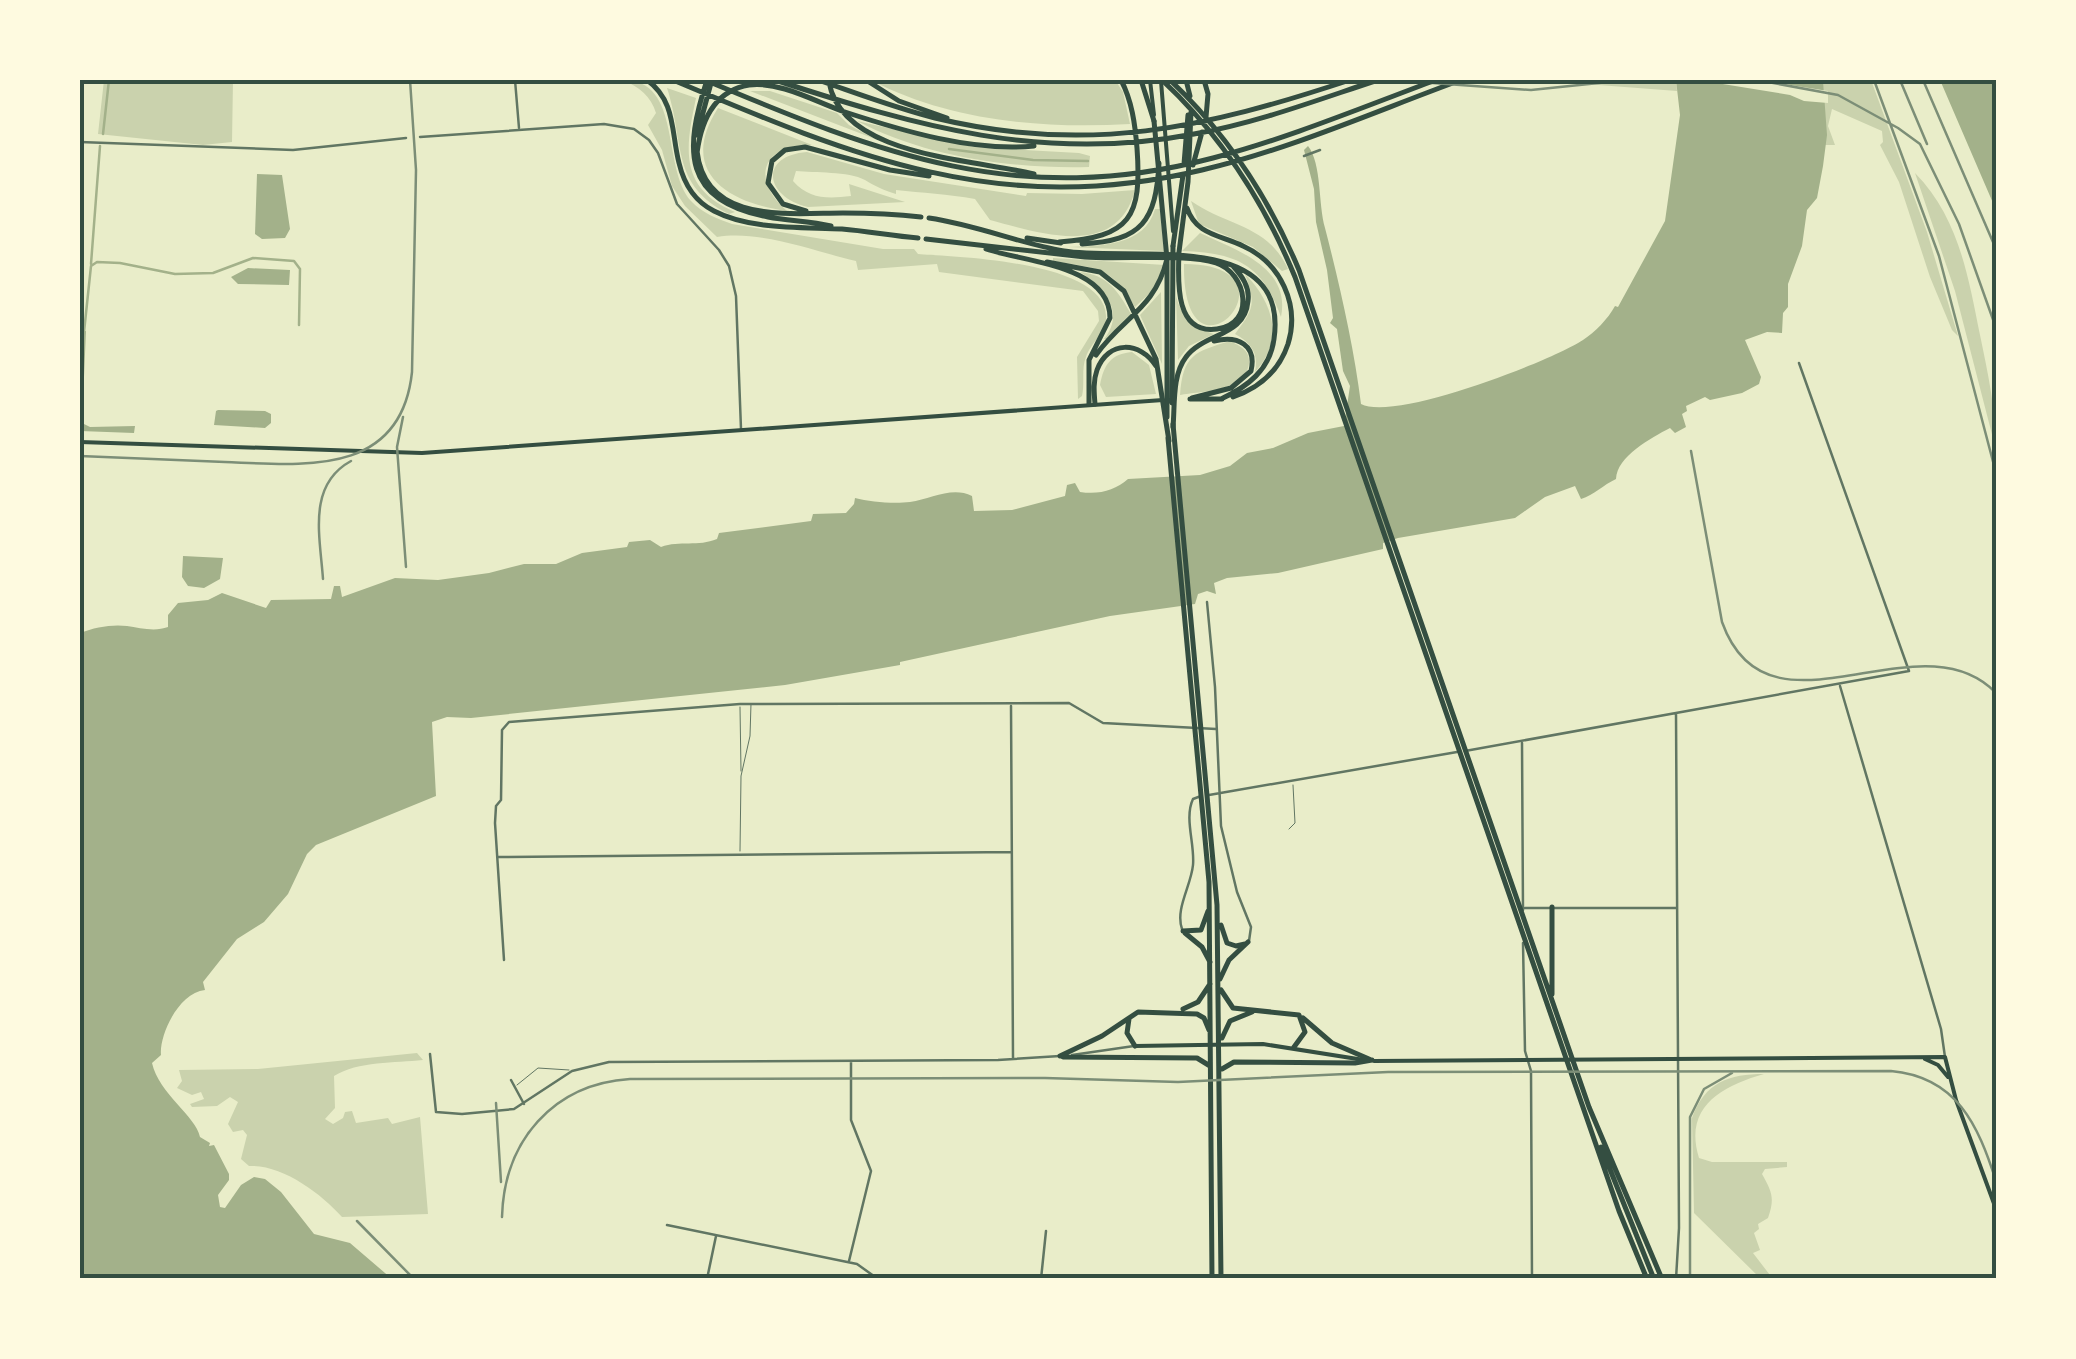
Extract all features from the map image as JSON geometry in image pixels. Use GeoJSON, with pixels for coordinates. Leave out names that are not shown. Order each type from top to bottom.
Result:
{"type":"FeatureCollection","features":[{"type":"Feature","properties":{"kind":"highway"},"geometry":{"type":"LineString","coordinates":[[647,80],[668,104],[682,174],[692,193],[718,213],[741,219],[1072,256],[1226,261],[1243,269],[1261,286],[1272,306],[1272,350],[1262,370],[1243,388],[1221,399]]}},
{"type":"Feature","properties":{"kind":"highway"},"geometry":{"type":"LineString","coordinates":[[673,80],[853,152],[944,176]]}},
{"type":"Feature","properties":{"kind":"highway"},"geometry":{"type":"LineString","coordinates":[[921,217],[766,212],[732,202],[708,184],[698,153],[708,80],[878,149],[954,168],[1046,177],[1127,174],[1179,166],[1237,151],[1436,80]]}},
{"type":"Feature","properties":{"kind":"highway"},"geometry":{"type":"LineString","coordinates":[[818,80],[899,108],[959,123],[1042,134],[1123,134],[1225,119],[1350,80]]}},
{"type":"Feature","properties":{"kind":"highway"},"geometry":{"type":"LineString","coordinates":[[828,80],[840,112],[875,136],[923,151],[1046,177]]}},
{"type":"Feature","properties":{"kind":"highway"},"geometry":{"type":"LineString","coordinates":[[866,80],[890,97],[959,123]]}},
{"type":"Feature","properties":{"kind":"highway"},"geometry":{"type":"LineString","coordinates":[[1059,242],[1108,234],[1125,222],[1135,206],[1139,186],[1136,134],[1121,80]]}},
{"type":"Feature","properties":{"kind":"highway"},"geometry":{"type":"LineString","coordinates":[[1141,80],[1154,120],[1159,163],[1166,259],[1169,442],[1207,817]]}},
{"type":"Feature","properties":{"kind":"highway"},"geometry":{"type":"LineString","coordinates":[[1161,80],[1193,111],[1238,168],[1264,210],[1295,277],[1614,1194],[1654,1279]]}},
{"type":"Feature","properties":{"kind":"highway"},"geometry":{"type":"LineString","coordinates":[[1170,80],[1188,96],[1245,167],[1293,255],[1589,1107],[1654,1279]]}},
{"type":"Feature","properties":{"kind":"highway"},"geometry":{"type":"LineString","coordinates":[[1183,80],[1188,96],[1188,182],[1179,262],[1182,309],[1190,321],[1204,328],[1215,330],[1230,324],[1243,305],[1237,279],[1219,264],[1190,258]]}},
{"type":"Feature","properties":{"kind":"highway"},"geometry":{"type":"LineString","coordinates":[[1188,182],[1208,107],[1204,80]]}},
{"type":"Feature","properties":{"kind":"highway"},"geometry":{"type":"LineString","coordinates":[[844,229],[751,214],[710,193],[697,176],[692,155],[694,127],[705,106],[741,87],[776,84],[866,118],[940,137],[1021,147],[1184,136],[1236,125],[1378,80]]}},
{"type":"Feature","properties":{"kind":"highway"},"geometry":{"type":"LineString","coordinates":[[819,213],[790,208],[773,193],[768,173],[772,161],[782,152],[808,147],[906,174],[1051,186],[1128,182],[1238,160],[1462,80]]}},
{"type":"Feature","properties":{"kind":"highway"},"geometry":{"type":"LineString","coordinates":[[1188,96],[1173,246],[1168,380],[1213,904],[1220,1051],[1221,1279]]}},
{"type":"Feature","properties":{"kind":"highway"},"geometry":{"type":"LineString","coordinates":[[1014,236],[1059,242],[1110,241],[1137,230],[1153,206],[1159,163]]}},
{"type":"Feature","properties":{"kind":"highway"},"geometry":{"type":"LineString","coordinates":[[1186,202],[1192,220],[1201,230],[1246,247],[1268,263],[1281,280],[1290,304],[1289,340],[1277,366],[1253,388],[1221,399],[1190,398]]}},
{"type":"Feature","properties":{"kind":"highway"},"geometry":{"type":"LineString","coordinates":[[929,218],[1070,252],[1154,257]]}},
{"type":"Feature","properties":{"kind":"highway"},"geometry":{"type":"LineString","coordinates":[[973,246],[1082,276],[1106,298],[1109,323],[1089,360],[1092,404]]}},
{"type":"Feature","properties":{"kind":"highway"},"geometry":{"type":"LineString","coordinates":[[1088,370],[1104,344],[1152,296],[1162,280],[1166,259]]}},
{"type":"Feature","properties":{"kind":"highway"},"geometry":{"type":"LineString","coordinates":[[1168,380],[1185,357],[1236,326],[1248,306],[1244,280],[1226,261]]}},
{"type":"Feature","properties":{"kind":"highway"},"geometry":{"type":"LineString","coordinates":[[1034,262],[1096,270],[1116,282],[1143,329],[1158,371]]}},
{"type":"Feature","properties":{"kind":"highway"},"geometry":{"type":"LineString","coordinates":[[1190,398],[1231,388],[1247,377],[1252,368],[1251,353],[1237,339],[1202,344]]}},
{"type":"Feature","properties":{"kind":"highway"},"geometry":{"type":"LineString","coordinates":[[1092,404],[1096,372],[1113,350],[1129,346],[1140,349],[1168,380]]}},
{"type":"Feature","properties":{"kind":"highway"},"geometry":{"type":"LineString","coordinates":[[1183,931],[1202,930],[1213,904]]}},
{"type":"Feature","properties":{"kind":"highway"},"geometry":{"type":"LineString","coordinates":[[1213,904],[1227,943],[1236,946],[1248,942]]}},
{"type":"Feature","properties":{"kind":"highway"},"geometry":{"type":"LineString","coordinates":[[1212,1279],[1213,904]]}},
{"type":"Feature","properties":{"kind":"highway"},"geometry":{"type":"LineString","coordinates":[[1552,907],[1553,1004],[1558,1026],[1598,1141],[1654,1279]]}},
{"type":"Feature","properties":{"kind":"highway"},"geometry":{"type":"LineString","coordinates":[[1183,931],[1202,947],[1211,964]]}},
{"type":"Feature","properties":{"kind":"highway"},"geometry":{"type":"LineString","coordinates":[[1180,1011],[1198,1002],[1229,960],[1248,942]]}},
{"type":"Feature","properties":{"kind":"highway"},"geometry":{"type":"LineString","coordinates":[[1215,982],[1230,1006],[1255,1012]]}},
{"type":"Feature","properties":{"kind":"highway"},"geometry":{"type":"LineString","coordinates":[[1060,1056],[1102,1036],[1140,1011],[1180,1011],[1202,1016],[1212,1037]]}},
{"type":"Feature","properties":{"kind":"highway"},"geometry":{"type":"LineString","coordinates":[[1220,1051],[1227,1023],[1237,1016],[1289,1012],[1337,1046],[1372,1060]]}},
{"type":"Feature","properties":{"kind":"highway"},"geometry":{"type":"LineString","coordinates":[[1130,1016],[1127,1030],[1136,1046]]}},
{"type":"Feature","properties":{"kind":"highway"},"geometry":{"type":"LineString","coordinates":[[1294,1047],[1304,1034],[1301,1017]]}},
{"type":"Feature","properties":{"kind":"highway"},"geometry":{"type":"LineString","coordinates":[[1060,1056],[1197,1058],[1212,1067]]}},
{"type":"Feature","properties":{"kind":"highway"},"geometry":{"type":"LineString","coordinates":[[1220,1071],[1234,1062],[1372,1060]]}},
{"type":"Feature","properties":{"kind":"main road"},"geometry":{"type":"LineString","coordinates":[[1150,80],[1154,120]]}},
{"type":"Feature","properties":{"kind":"main road"},"geometry":{"type":"LineString","coordinates":[[1161,80],[1173,246]]}},
{"type":"Feature","properties":{"kind":"main road"},"geometry":{"type":"LineString","coordinates":[[80,442],[381,454],[1190,398]]}},
{"type":"Feature","properties":{"kind":"main road"},"geometry":{"type":"LineString","coordinates":[[1136,1046],[1294,1047],[1372,1060],[1946,1058],[1950,1081],[1996,1209]]}},
{"type":"Feature","properties":{"kind":"main road"},"geometry":{"type":"LineString","coordinates":[[1925,1059],[1938,1065],[1950,1081]]}},
{"type":"Feature","properties":{"kind":"street"},"geometry":{"type":"LineString","coordinates":[[515,80],[519,130]]}},
{"type":"Feature","properties":{"kind":"street"},"geometry":{"type":"LineString","coordinates":[[420,137],[610,124],[639,132],[658,153],[676,204],[719,250],[733,275],[741,431]]}},
{"type":"Feature","properties":{"kind":"street"},"geometry":{"type":"LineString","coordinates":[[80,142],[293,150],[406,138]]}},
{"type":"Feature","properties":{"kind":"street"},"geometry":{"type":"LineString","coordinates":[[1304,156],[1320,150]]}},
{"type":"Feature","properties":{"kind":"street"},"geometry":{"type":"LineString","coordinates":[[1183,931],[1180,916],[1193,861],[1190,806],[1195,798],[1909,670],[1798,363]]}},
{"type":"Feature","properties":{"kind":"street"},"geometry":{"type":"LineString","coordinates":[[1208,602],[1216,687],[1219,794],[1226,850],[1252,930],[1248,942]]}},
{"type":"Feature","properties":{"kind":"street"},"geometry":{"type":"LineString","coordinates":[[1839,684],[1942,1030],[1946,1058]]}},
{"type":"Feature","properties":{"kind":"street"},"geometry":{"type":"LineString","coordinates":[[1011,703],[1013,1059]]}},
{"type":"Feature","properties":{"kind":"street"},"geometry":{"type":"LineString","coordinates":[[504,960],[495,823],[496,806],[501,800],[502,730],[508,722],[740,704],[1072,703],[1103,724],[1216,729]]}},
{"type":"Feature","properties":{"kind":"street"},"geometry":{"type":"LineString","coordinates":[[1676,712],[1676,1279]]}},
{"type":"Feature","properties":{"kind":"street"},"geometry":{"type":"LineString","coordinates":[[1522,741],[1532,1279]]}},
{"type":"Feature","properties":{"kind":"street"},"geometry":{"type":"LineString","coordinates":[[497,857],[1012,852]]}},
{"type":"Feature","properties":{"kind":"street"},"geometry":{"type":"LineString","coordinates":[[1523,908],[1676,908]]}},
{"type":"Feature","properties":{"kind":"street"},"geometry":{"type":"LineString","coordinates":[[430,1054],[436,1112],[462,1114],[514,1109],[572,1071],[630,1060],[1013,1059],[1136,1046]]}},
{"type":"Feature","properties":{"kind":"street"},"geometry":{"type":"LineString","coordinates":[[849,1263],[870,1171],[852,1120],[851,1059]]}},
{"type":"Feature","properties":{"kind":"street"},"geometry":{"type":"LineString","coordinates":[[511,1080],[525,1105]]}},
{"type":"Feature","properties":{"kind":"street"},"geometry":{"type":"LineString","coordinates":[[667,1225],[860,1265],[878,1279]]}},
{"type":"Feature","properties":{"kind":"street"},"geometry":{"type":"LineString","coordinates":[[1041,1279],[1046,1231]]}},
{"type":"Feature","properties":{"kind":"street"},"geometry":{"type":"LineString","coordinates":[[707,1279],[716,1236]]}},
{"type":"Feature","properties":{"kind":"lane"},"geometry":{"type":"LineString","coordinates":[[740,704],[740,854]]}},
{"type":"Feature","properties":{"kind":"lane"},"geometry":{"type":"LineString","coordinates":[[741,776],[750,736],[751,704]]}},
{"type":"Feature","properties":{"kind":"lane"},"geometry":{"type":"LineString","coordinates":[[1288,829],[1295,823],[1293,782]]}},
{"type":"Feature","properties":{"kind":"lane"},"geometry":{"type":"LineString","coordinates":[[516,1086],[538,1068],[572,1071]]}},
{"type":"Feature","properties":{"kind":"shaded area"},"geometry":{"type":"Polygon","coordinates":[[[104,80],[233,80],[232,142],[203,145],[98,134],[104,80]]]}},
{"type":"Feature","properties":{"kind":"shaded area"},"geometry":{"type":"Polygon","coordinates":[[[623,80],[642,84],[655,94],[663,109],[682,186],[695,205],[716,218],[883,249],[914,249],[918,254],[995,260],[1057,273],[1082,284],[1099,298],[1106,316],[1085,362],[1082,396],[1078,399],[1077,357],[1099,321],[1098,311],[1083,291],[939,272],[937,264],[858,270],[856,261],[787,243],[751,236],[717,237],[685,206],[672,186],[662,150],[648,125],[656,113],[651,102],[623,80]]]}},
{"type":"Feature","properties":{"kind":"shaded area"},"geometry":{"type":"Polygon","coordinates":[[[871,80],[1115,80],[1123,92],[1130,124],[1063,125],[997,119],[932,105],[871,80]]]}},
{"type":"Feature","properties":{"kind":"shaded area"},"geometry":{"type":"Polygon","coordinates":[[[1533,80],[1676,80],[1677,91],[1533,80]]]}},
{"type":"Feature","properties":{"kind":"shaded area"},"geometry":{"type":"Polygon","coordinates":[[[1676,80],[1823,80],[1827,135],[1823,166],[1817,198],[1807,210],[1802,246],[1788,284],[1782,333],[1767,332],[1745,340],[1761,377],[1759,384],[1742,393],[1710,400],[1705,397],[1686,406],[1687,411],[1682,414],[1686,427],[1675,433],[1670,428],[1645,442],[1622,463],[1616,479],[1581,499],[1575,486],[1545,497],[1515,518],[1398,538],[1383,543],[1383,549],[1278,573],[1227,578],[1214,583],[1216,594],[1198,594],[1195,604],[1110,616],[900,665],[785,685],[471,718],[447,717],[432,722],[436,796],[316,845],[307,854],[288,894],[264,922],[237,939],[203,982],[205,990],[186,999],[172,1016],[161,1055],[152,1063],[162,1085],[200,1137],[209,1146],[214,1145],[229,1174],[218,1195],[220,1207],[225,1208],[241,1185],[254,1177],[265,1179],[281,1192],[314,1234],[350,1243],[392,1279],[80,1279],[80,633],[116,625],[168,627],[168,615],[178,603],[208,600],[222,593],[266,608],[271,600],[331,599],[334,586],[340,586],[342,597],[395,578],[438,580],[524,564],[556,564],[582,553],[627,547],[629,542],[650,540],[661,547],[703,543],[717,539],[719,533],[811,521],[813,514],[846,513],[855,498],[904,503],[957,492],[972,496],[974,511],[1012,510],[1065,496],[1067,485],[1075,483],[1080,492],[1094,493],[1112,489],[1128,479],[1200,475],[1230,466],[1247,453],[1344,426],[1350,386],[1343,371],[1337,329],[1330,323],[1333,318],[1327,270],[1304,150],[1308,146],[1316,163],[1323,218],[1346,315],[1361,404],[1405,405],[1472,387],[1565,350],[1583,340],[1618,307],[1665,221],[1680,115],[1676,80]]]}},
{"type":"Feature","properties":{"kind":"shaded area"},"geometry":{"type":"Polygon","coordinates":[[[1823,80],[1871,80],[1927,232],[1958,336],[1930,277],[1899,182],[1880,145],[1882,131],[1832,109],[1828,126],[1835,145],[1825,145],[1823,80]]]}},
{"type":"Feature","properties":{"kind":"shaded area"},"geometry":{"type":"Polygon","coordinates":[[[1940,80],[1996,80],[1996,210],[1940,80]]]}},
{"type":"Feature","properties":{"kind":"shaded area"},"geometry":{"type":"Polygon","coordinates":[[[667,88],[696,98],[690,166],[704,191],[735,212],[729,214],[710,203],[688,176],[667,88]]]}},
{"type":"Feature","properties":{"kind":"shaded area"},"geometry":{"type":"Polygon","coordinates":[[[750,91],[770,91],[837,113],[849,125],[875,139],[750,91]]]}},
{"type":"Feature","properties":{"kind":"shaded area"},"geometry":{"type":"Polygon","coordinates":[[[718,108],[812,145],[782,150],[767,166],[768,187],[787,211],[746,201],[728,192],[706,167],[703,150],[707,130],[718,108]]]}},
{"type":"Feature","properties":{"kind":"shaded area"},"geometry":{"type":"Polygon","coordinates":[[[857,121],[973,147],[1079,153],[1090,156],[1089,167],[1030,166],[970,158],[911,144],[857,121]]]}},
{"type":"Feature","properties":{"kind":"shaded area"},"geometry":{"type":"Polygon","coordinates":[[[807,152],[884,174],[1026,196],[1135,190],[1126,212],[1112,226],[1094,234],[1074,236],[1031,231],[990,220],[975,199],[896,190],[896,194],[850,175],[796,171],[793,181],[812,194],[851,196],[849,184],[905,202],[808,207],[783,195],[773,177],[780,161],[807,152]]]}},
{"type":"Feature","properties":{"kind":"shaded area"},"geometry":{"type":"Polygon","coordinates":[[[1915,173],[1942,209],[1960,249],[1991,392],[1996,450],[1955,291],[1915,173]]]}},
{"type":"Feature","properties":{"kind":"shaded area"},"geometry":{"type":"Polygon","coordinates":[[[257,174],[282,175],[290,229],[285,238],[262,239],[255,234],[257,174]]]}},
{"type":"Feature","properties":{"kind":"shaded area"},"geometry":{"type":"Polygon","coordinates":[[[1191,201],[1258,235],[1279,254],[1288,269],[1282,271],[1253,247],[1199,224],[1191,201]]]}},
{"type":"Feature","properties":{"kind":"shaded area"},"geometry":{"type":"Polygon","coordinates":[[[1155,209],[1160,209],[1164,251],[1068,247],[1120,242],[1132,237],[1150,221],[1155,209]]]}},
{"type":"Feature","properties":{"kind":"shaded area"},"geometry":{"type":"Polygon","coordinates":[[[1200,233],[1244,254],[1269,273],[1278,285],[1281,317],[1265,285],[1245,265],[1218,255],[1182,251],[1200,233]]]}},
{"type":"Feature","properties":{"kind":"shaded area"},"geometry":{"type":"Polygon","coordinates":[[[1053,258],[1165,265],[1153,290],[1135,307],[1118,283],[1102,271],[1053,258]]]}},
{"type":"Feature","properties":{"kind":"shaded area"},"geometry":{"type":"Polygon","coordinates":[[[1184,264],[1220,270],[1236,283],[1238,300],[1230,316],[1216,325],[1201,322],[1189,304],[1184,264]]]}},
{"type":"Feature","properties":{"kind":"shaded area"},"geometry":{"type":"Polygon","coordinates":[[[248,268],[290,270],[289,285],[238,284],[231,277],[248,268]]]}},
{"type":"Feature","properties":{"kind":"shaded area"},"geometry":{"type":"Polygon","coordinates":[[[1080,272],[1111,286],[1131,314],[1107,339],[1113,319],[1109,301],[1080,272]]]}},
{"type":"Feature","properties":{"kind":"shaded area"},"geometry":{"type":"Polygon","coordinates":[[[1245,274],[1263,297],[1272,322],[1270,347],[1255,372],[1252,349],[1235,334],[1251,306],[1245,274]]]}},
{"type":"Feature","properties":{"kind":"shaded area"},"geometry":{"type":"Polygon","coordinates":[[[1161,292],[1162,364],[1140,315],[1161,292]]]}},
{"type":"Feature","properties":{"kind":"shaded area"},"geometry":{"type":"Polygon","coordinates":[[[1176,296],[1189,321],[1214,334],[1189,346],[1178,360],[1176,296]]]}},
{"type":"Feature","properties":{"kind":"shaded area"},"geometry":{"type":"Polygon","coordinates":[[[86,331],[82,423],[90,427],[135,426],[134,433],[80,431],[81,332],[86,331]]]}},
{"type":"Feature","properties":{"kind":"shaded area"},"geometry":{"type":"Polygon","coordinates":[[[1230,341],[1248,355],[1246,373],[1240,380],[1221,388],[1180,395],[1184,371],[1193,357],[1230,341]]]}},
{"type":"Feature","properties":{"kind":"shaded area"},"geometry":{"type":"Polygon","coordinates":[[[1132,352],[1149,365],[1156,394],[1106,397],[1100,385],[1106,366],[1119,355],[1132,352]]]}},
{"type":"Feature","properties":{"kind":"shaded area"},"geometry":{"type":"Polygon","coordinates":[[[218,410],[265,411],[271,414],[271,423],[265,428],[214,425],[218,410]]]}},
{"type":"Feature","properties":{"kind":"shaded area"},"geometry":{"type":"Polygon","coordinates":[[[183,556],[223,558],[220,579],[204,588],[188,586],[182,577],[183,556]]]}},
{"type":"Feature","properties":{"kind":"shaded area"},"geometry":{"type":"Polygon","coordinates":[[[417,1053],[423,1060],[365,1065],[334,1076],[335,1108],[325,1119],[333,1124],[345,1112],[352,1111],[356,1123],[388,1118],[392,1124],[420,1117],[428,1214],[342,1217],[300,1182],[274,1170],[249,1166],[241,1159],[247,1135],[243,1130],[233,1132],[228,1124],[238,1102],[230,1097],[217,1106],[192,1107],[190,1104],[204,1099],[201,1092],[192,1095],[177,1088],[182,1081],[179,1070],[258,1069],[417,1053]]]}},
{"type":"Feature","properties":{"kind":"shaded area"},"geometry":{"type":"Polygon","coordinates":[[[1764,1074],[1734,1085],[1710,1101],[1696,1125],[1695,1140],[1699,1158],[1712,1162],[1787,1162],[1787,1167],[1765,1169],[1762,1174],[1772,1200],[1768,1218],[1758,1224],[1754,1233],[1760,1250],[1753,1253],[1773,1279],[1761,1279],[1694,1213],[1692,1118],[1697,1106],[1711,1088],[1729,1078],[1764,1074]]]}},
{"type":"Feature","properties":{"kind":"pier"},"geometry":{"type":"Polygon","coordinates":[[[1698,80],[1763,80],[1828,91],[1828,103],[1804,101],[1790,95],[1698,80]]]}},
{"type":"Feature","properties":{"kind":"waterway"},"geometry":{"type":"LineString","coordinates":[[103,134],[109,80]]}},
{"type":"Feature","properties":{"kind":"waterway"},"geometry":{"type":"LineString","coordinates":[[91,264],[100,146]]}},
{"type":"Feature","properties":{"kind":"waterway"},"geometry":{"type":"LineString","coordinates":[[949,149],[1033,160],[1088,161]]}},
{"type":"Feature","properties":{"kind":"waterway"},"geometry":{"type":"LineString","coordinates":[[84,332],[91,266],[97,262],[175,274],[213,273],[253,258],[294,261],[300,269],[299,325]]}},
{"type":"Feature","properties":{"kind":"railway"},"geometry":{"type":"LineString","coordinates":[[80,456],[316,463],[344,458],[369,447],[389,431],[404,406],[412,372],[416,170],[410,80]]}},
{"type":"Feature","properties":{"kind":"railway"},"geometry":{"type":"LineString","coordinates":[[1391,80],[1531,90],[1628,80]]}},
{"type":"Feature","properties":{"kind":"railway"},"geometry":{"type":"LineString","coordinates":[[1757,80],[1838,95],[1920,144],[1959,224],[1996,328]]}},
{"type":"Feature","properties":{"kind":"railway"},"geometry":{"type":"LineString","coordinates":[[1874,80],[1939,256],[1996,473]]}},
{"type":"Feature","properties":{"kind":"railway"},"geometry":{"type":"LineString","coordinates":[[1900,80],[1927,144]]}},
{"type":"Feature","properties":{"kind":"railway"},"geometry":{"type":"LineString","coordinates":[[1923,80],[1996,249]]}},
{"type":"Feature","properties":{"kind":"railway"},"geometry":{"type":"LineString","coordinates":[[403,417],[397,447],[406,567]]}},
{"type":"Feature","properties":{"kind":"railway"},"geometry":{"type":"LineString","coordinates":[[1691,451],[1722,622],[1744,659],[1773,676],[1809,680],[1927,666],[1964,672],[1996,693]]}},
{"type":"Feature","properties":{"kind":"railway"},"geometry":{"type":"LineString","coordinates":[[323,579],[319,529],[322,498],[337,471],[351,461]]}},
{"type":"Feature","properties":{"kind":"railway"},"geometry":{"type":"LineString","coordinates":[[502,1217],[512,1164],[538,1121],[578,1092],[630,1079],[1045,1078],[1178,1082],[1388,1072],[1891,1071],[1933,1083],[1961,1107],[1981,1141],[1996,1181]]}},
{"type":"Feature","properties":{"kind":"railway"},"geometry":{"type":"LineString","coordinates":[[1690,1279],[1690,1117],[1704,1089],[1732,1073]]}},
{"type":"Feature","properties":{"kind":"railway"},"geometry":{"type":"LineString","coordinates":[[496,1103],[501,1182]]}},
{"type":"Feature","properties":{"kind":"railway"},"geometry":{"type":"LineString","coordinates":[[357,1221],[414,1279]]}}]}
